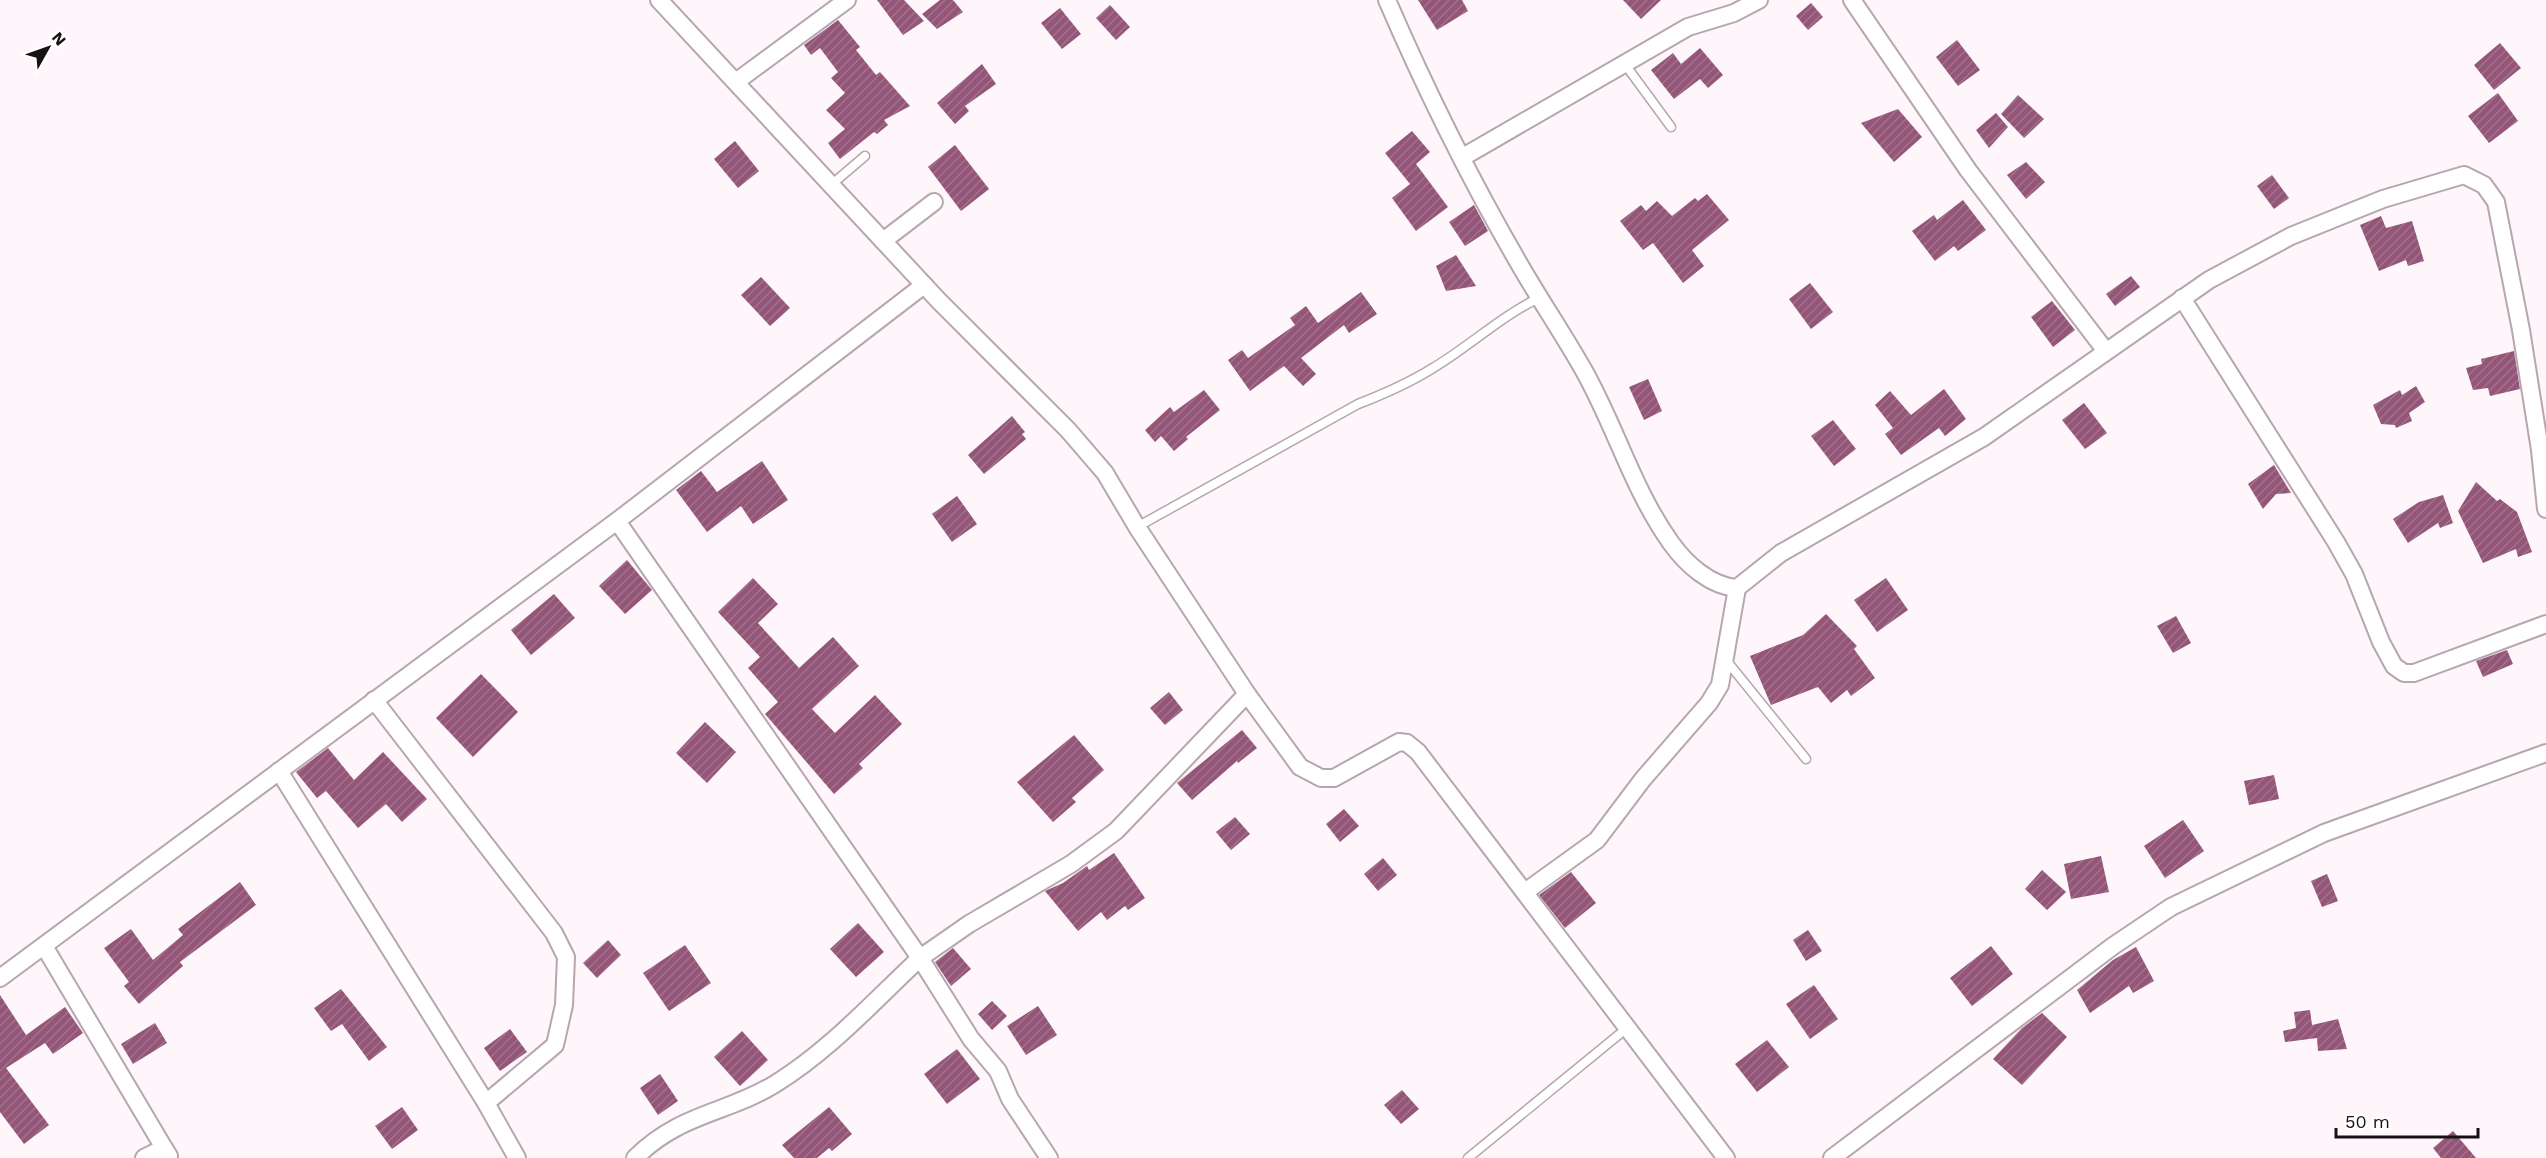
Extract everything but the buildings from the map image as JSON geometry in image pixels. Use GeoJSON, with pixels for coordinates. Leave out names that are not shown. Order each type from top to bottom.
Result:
{"type":"FeatureCollection","features":[{"type":"Feature","properties":{"kind":"street"},"geometry":{"type":"LineString","coordinates":[[659,0],[737,81],[924,285],[1068,430],[1105,473],[1137,527],[1247,694],[1300,767],[1322,778],[1334,778],[1391,745],[1399,742],[1413,747],[1726,1158]]}},
{"type":"Feature","properties":{"kind":"street"},"geometry":{"type":"LineString","coordinates":[[737,81],[847,0]]}},
{"type":"Feature","properties":{"kind":"street"},"geometry":{"type":"LineString","coordinates":[[1387,0],[1408,49],[1463,157],[1518,262],[1584,369],[1644,497],[1671,543],[1703,575],[1716,583],[1737,588]]}},
{"type":"Feature","properties":{"kind":"street"},"geometry":{"type":"LineString","coordinates":[[1463,157],[1688,27],[1734,13],[1758,0]]}},
{"type":"Feature","properties":{"kind":"street"},"geometry":{"type":"LineString","coordinates":[[1852,0],[1968,170],[2104,351]]}},
{"type":"Feature","properties":{"kind":"street"},"geometry":{"type":"LineString","coordinates":[[1524,892],[1597,840],[1614,821],[1643,779],[1709,703],[1720,685],[1737,588],[1781,553],[1984,436],[2209,280],[2291,236],[2423,185],[2464,175],[2484,185],[2496,202],[2523,340],[2540,450],[2546,509]]}},
{"type":"Feature","properties":{"kind":"street"},"geometry":{"type":"LineString","coordinates":[[883,241],[934,202]]}},
{"type":"Feature","properties":{"kind":"street"},"geometry":{"type":"LineString","coordinates":[[0,978],[617,521],[924,285]]}},
{"type":"Feature","properties":{"kind":"street"},"geometry":{"type":"LineString","coordinates":[[2182,298],[2336,542],[2354,574],[2381,642],[2394,666],[2404,673],[2414,673],[2546,624]]}},
{"type":"Feature","properties":{"kind":"street"},"geometry":{"type":"LineString","coordinates":[[617,521],[920,958],[971,1039],[998,1071],[1010,1099],[1049,1158]]}},
{"type":"Feature","properties":{"kind":"street"},"geometry":{"type":"LineString","coordinates":[[634,1158],[678,1124],[760,1092],[787,1076],[831,1042],[920,958],[969,924],[1071,864],[1116,831],[1247,694]]}},
{"type":"Feature","properties":{"kind":"street"},"geometry":{"type":"LineString","coordinates":[[374,700],[554,933],[566,957],[564,1005],[555,1045],[486,1103]]}},
{"type":"Feature","properties":{"kind":"street"},"geometry":{"type":"LineString","coordinates":[[1832,1158],[2113,946],[2171,907],[2324,833],[2546,753]]}},
{"type":"Feature","properties":{"kind":"street"},"geometry":{"type":"LineString","coordinates":[[279,771],[486,1103],[517,1158]]}},
{"type":"Feature","properties":{"kind":"street"},"geometry":{"type":"LineString","coordinates":[[44,946],[167,1153],[144,1158]]}},
{"type":"Feature","properties":{"kind":"lane"},"geometry":{"type":"LineString","coordinates":[[1624,62],[1671,127]]}},
{"type":"Feature","properties":{"kind":"lane"},"geometry":{"type":"LineString","coordinates":[[831,185],[865,156]]}},
{"type":"Feature","properties":{"kind":"lane"},"geometry":{"type":"LineString","coordinates":[[1137,527],[1358,404],[1390,392],[1434,368],[1521,306],[1541,297]]}},
{"type":"Feature","properties":{"kind":"lane"},"geometry":{"type":"LineString","coordinates":[[1726,659],[1806,759]]}},
{"type":"Feature","properties":{"kind":"lane"},"geometry":{"type":"LineString","coordinates":[[1468,1158],[1628,1028]]}}]}
